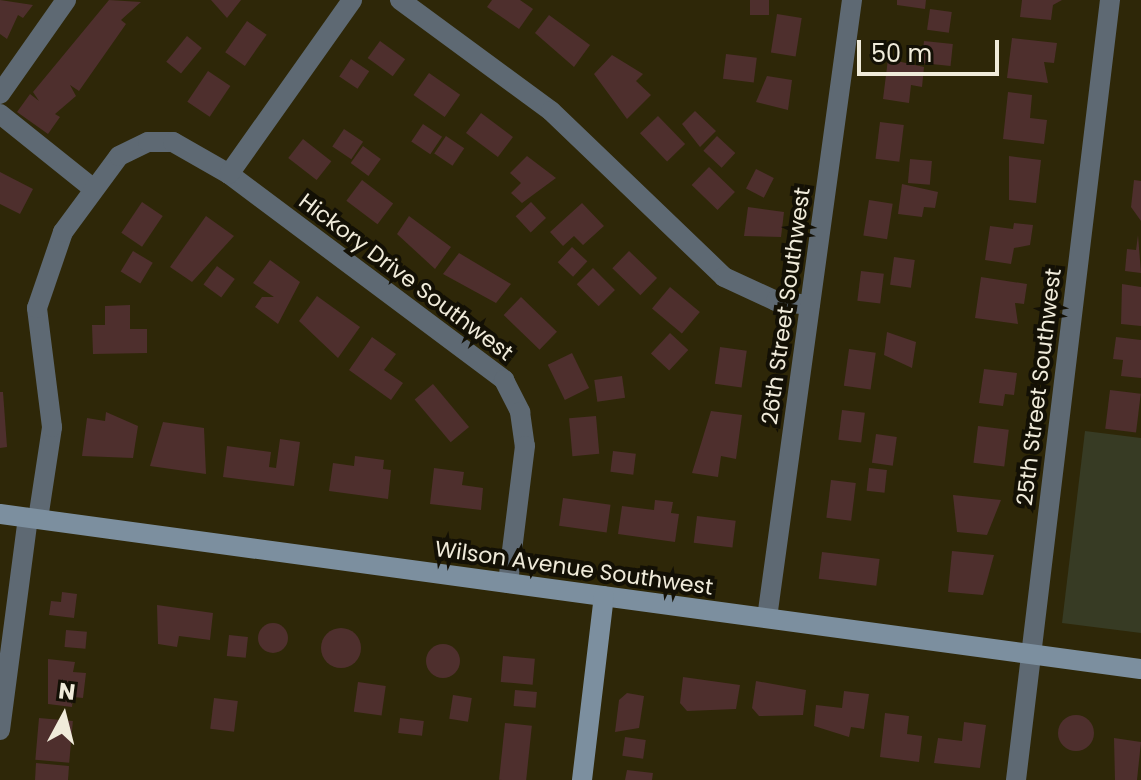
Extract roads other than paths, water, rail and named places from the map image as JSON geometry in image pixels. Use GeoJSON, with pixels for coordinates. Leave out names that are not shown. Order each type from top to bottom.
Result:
{"type":"FeatureCollection","features":[{"type":"Feature","properties":{"kind":"main road","name":"Wilson Avenue Southwest"},"geometry":{"type":"LineString","coordinates":[[0,514],[1141,669]]}},
{"type":"Feature","properties":{"kind":"main road"},"geometry":{"type":"LineString","coordinates":[[582,780],[604,596]]}},
{"type":"Feature","properties":{"kind":"street"},"geometry":{"type":"LineString","coordinates":[[0,94],[66,0]]}},
{"type":"Feature","properties":{"kind":"street"},"geometry":{"type":"LineString","coordinates":[[229,174],[352,0]]}},
{"type":"Feature","properties":{"kind":"street"},"geometry":{"type":"LineString","coordinates":[[400,0],[551,111],[724,277],[776,301],[810,305]]}},
{"type":"Feature","properties":{"kind":"street","name":"26th Street Southwest"},"geometry":{"type":"LineString","coordinates":[[767,618],[852,0]]}},
{"type":"Feature","properties":{"kind":"street","name":"25th Street Southwest"},"geometry":{"type":"LineString","coordinates":[[1016,780],[1110,0]]}},
{"type":"Feature","properties":{"kind":"street"},"geometry":{"type":"LineString","coordinates":[[0,114],[91,187]]}},
{"type":"Feature","properties":{"kind":"street","name":"Hickory Drive Southwest"},"geometry":{"type":"LineString","coordinates":[[0,730],[33,519],[52,427],[37,308],[63,232],[91,187],[119,156],[148,142],[173,142],[229,174],[504,380],[520,412],[525,446],[508,583]]}}]}
